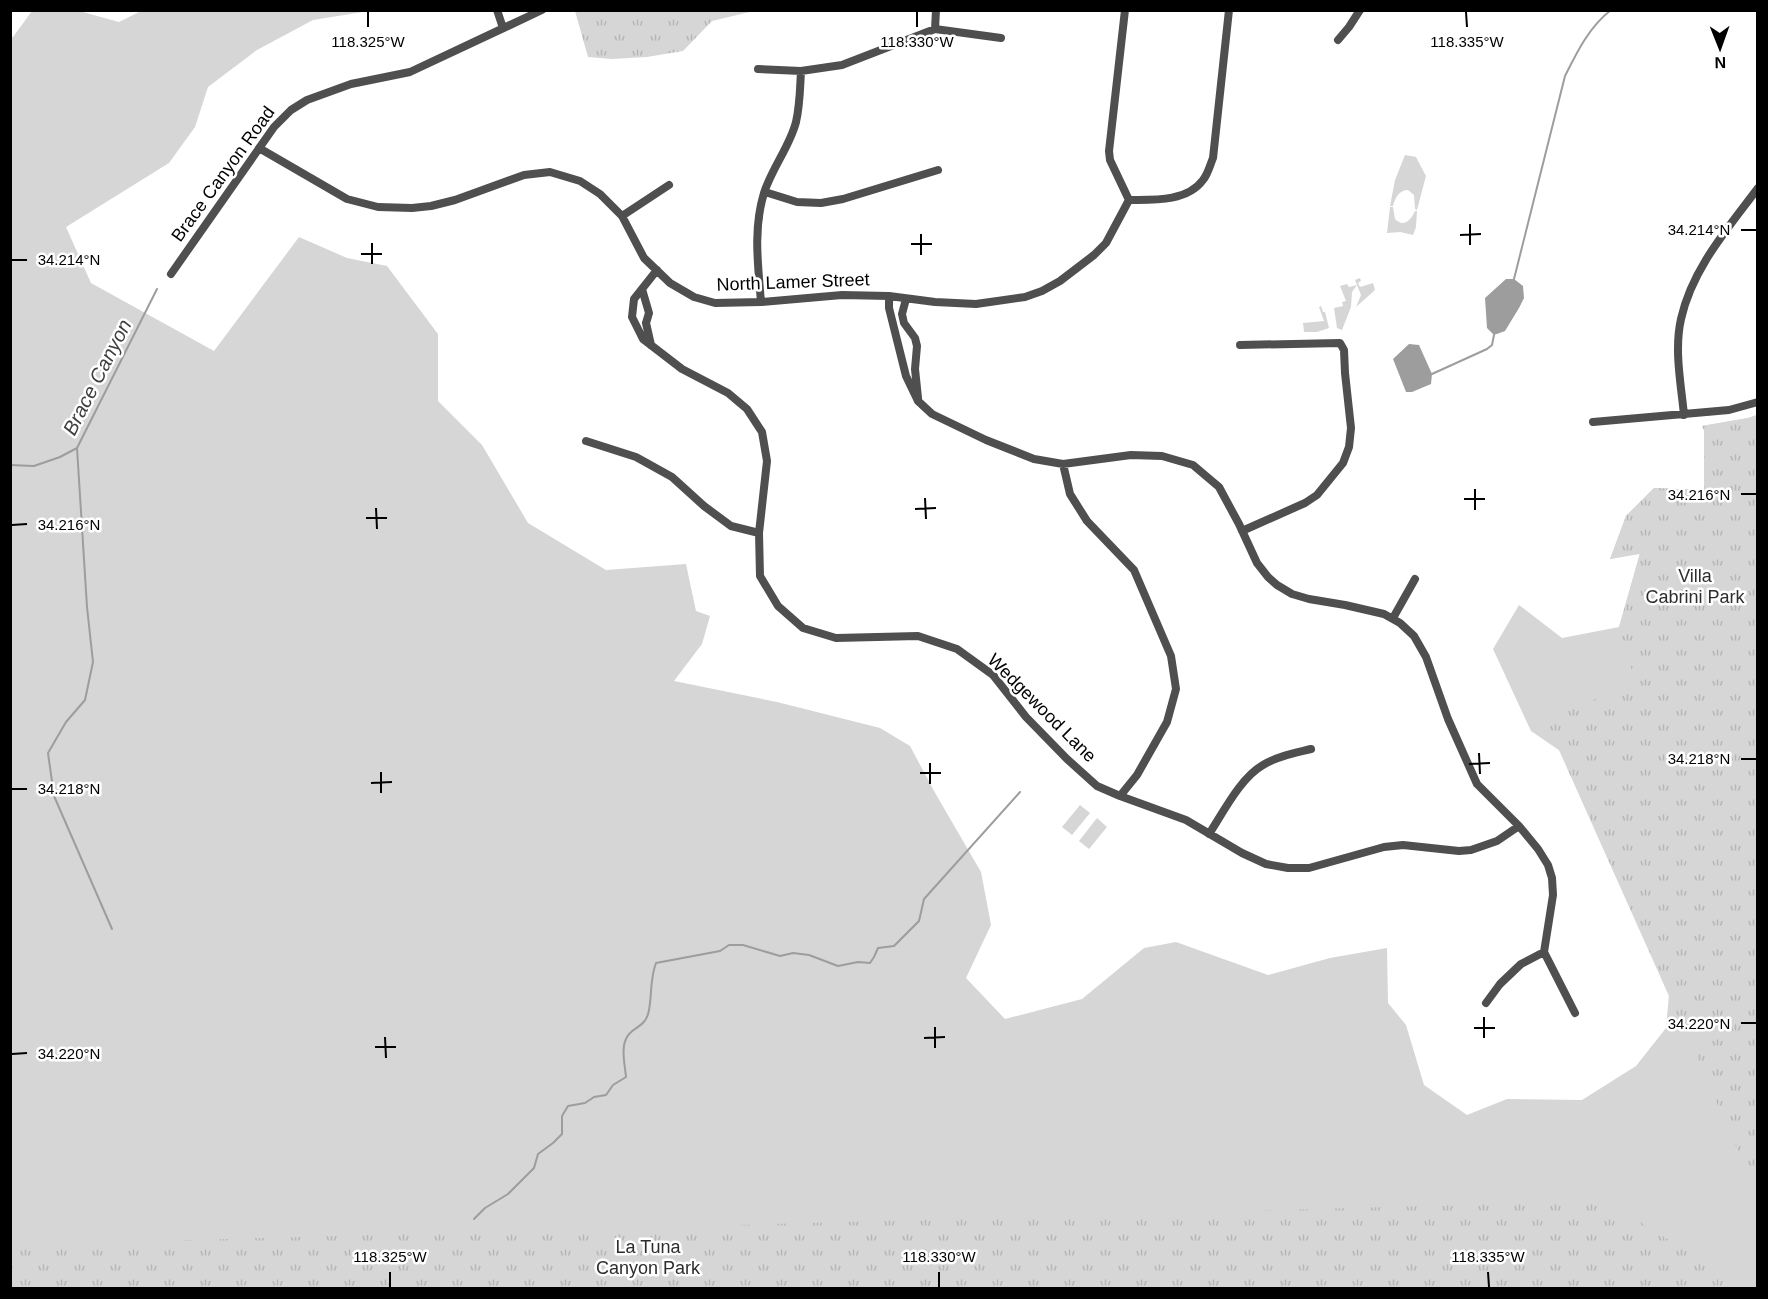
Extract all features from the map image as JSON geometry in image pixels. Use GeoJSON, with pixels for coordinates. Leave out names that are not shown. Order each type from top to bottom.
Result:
{"type":"FeatureCollection","features":[{"type":"Feature","properties":{"kind":"street"},"geometry":{"type":"LineString","coordinates":[[497,10],[503,28]]}},
{"type":"Feature","properties":{"kind":"street","name":"Brace Canyon Road"},"geometry":{"type":"LineString","coordinates":[[171,274],[274,127],[291,110],[307,100],[351,84],[410,72],[542,10]]}},
{"type":"Feature","properties":{"kind":"street"},"geometry":{"type":"LineString","coordinates":[[935,30],[936,10]]}},
{"type":"Feature","properties":{"kind":"street"},"geometry":{"type":"LineString","coordinates":[[1125,10],[1109,151],[1110,160],[1129,200],[1174,197],[1187,192],[1203,181],[1213,158],[1229,10]]}},
{"type":"Feature","properties":{"kind":"street"},"geometry":{"type":"LineString","coordinates":[[1338,40],[1360,10]]}},
{"type":"Feature","properties":{"kind":"street"},"geometry":{"type":"LineString","coordinates":[[758,69],[801,71],[842,65],[935,30],[1001,38]]}},
{"type":"Feature","properties":{"kind":"street"},"geometry":{"type":"LineString","coordinates":[[761,302],[756,249],[758,221],[765,192],[796,123],[801,71]]}},
{"type":"Feature","properties":{"kind":"street","name":"North Lamer Street"},"geometry":{"type":"LineString","coordinates":[[259,148],[347,199],[378,207],[431,206],[455,200],[524,174],[550,172],[580,181],[600,194],[622,216],[644,258],[670,283],[694,297],[716,303],[761,302],[842,295],[889,296],[976,304],[1025,297],[1060,281],[1094,255],[1106,243],[1129,200]]}},
{"type":"Feature","properties":{"kind":"street"},"geometry":{"type":"LineString","coordinates":[[765,192],[797,202],[821,203],[843,199],[938,170]]}},
{"type":"Feature","properties":{"kind":"street"},"geometry":{"type":"LineString","coordinates":[[622,216],[669,185]]}},
{"type":"Feature","properties":{"kind":"street"},"geometry":{"type":"LineString","coordinates":[[1684,415],[1678,357],[1681,320],[1687,298],[1704,263],[1758,188]]}},
{"type":"Feature","properties":{"kind":"street","name":"Wedgewood Lane"},"geometry":{"type":"LineString","coordinates":[[657,270],[634,299],[632,317],[644,339],[682,369],[728,393],[747,409],[762,432],[767,461],[759,533],[760,576],[778,606],[803,628],[836,638],[918,636],[957,649],[993,675],[1026,717],[1097,786],[1186,820],[1266,864],[1288,868],[1310,868],[1384,847],[1403,845],[1459,851],[1471,850],[1497,841],[1519,826]]}},
{"type":"Feature","properties":{"kind":"street"},"geometry":{"type":"LineString","coordinates":[[642,289],[649,313],[646,323],[651,345]]}},
{"type":"Feature","properties":{"kind":"street"},"geometry":{"type":"LineString","coordinates":[[889,296],[889,309],[906,376],[918,401],[932,414],[986,440],[1034,459],[1063,464],[1131,455],[1162,456],[1193,465],[1220,487],[1257,563],[1277,585],[1292,594],[1309,599],[1354,607],[1393,618],[1414,636],[1426,657],[1448,719],[1477,784],[1519,826],[1538,849],[1548,866],[1552,878],[1553,895],[1544,952],[1575,1013]]}},
{"type":"Feature","properties":{"kind":"street"},"geometry":{"type":"LineString","coordinates":[[906,299],[904,323],[915,338],[917,346],[915,369],[918,401]]}},
{"type":"Feature","properties":{"kind":"street"},"geometry":{"type":"LineString","coordinates":[[1240,345],[1337,342],[1343,346],[1344,350],[1351,413],[1349,447],[1343,463],[1326,485],[1311,499],[1242,531]]}},
{"type":"Feature","properties":{"kind":"street"},"geometry":{"type":"LineString","coordinates":[[1593,422],[1729,410],[1758,402]]}},
{"type":"Feature","properties":{"kind":"street"},"geometry":{"type":"LineString","coordinates":[[585,441],[636,457],[672,477],[704,506],[731,526],[759,533]]}},
{"type":"Feature","properties":{"kind":"street"},"geometry":{"type":"LineString","coordinates":[[1063,464],[1070,494],[1087,521],[1134,570],[1171,656],[1176,689],[1167,722],[1137,775],[1120,796]]}},
{"type":"Feature","properties":{"kind":"street"},"geometry":{"type":"LineString","coordinates":[[1393,618],[1415,579]]}},
{"type":"Feature","properties":{"kind":"street"},"geometry":{"type":"LineString","coordinates":[[1209,834],[1245,781],[1262,765],[1282,755],[1311,749]]}},
{"type":"Feature","properties":{"kind":"street"},"geometry":{"type":"LineString","coordinates":[[1486,1004],[1500,984],[1521,964],[1544,952]]}},
{"type":"Feature","properties":{"kind":"green space"},"geometry":{"type":"Polygon","coordinates":[[[143,10],[369,11],[313,20],[257,50],[208,87],[195,127],[169,163],[66,227],[91,283],[214,351],[299,237],[347,258],[387,266],[438,334],[438,401],[482,445],[528,523],[606,570],[686,564],[696,611],[710,616],[702,644],[674,681],[777,702],[880,728],[910,746],[981,872],[991,925],[966,978],[1005,1019],[1082,999],[1144,948],[1176,942],[1268,975],[1330,958],[1387,948],[1388,1003],[1406,1025],[1424,1085],[1467,1115],[1507,1099],[1582,1100],[1636,1066],[1666,1028],[1672,961],[1582,766],[1531,731],[1493,649],[1519,605],[1562,638],[1619,627],[1640,554],[1610,559],[1626,516],[1654,488],[1704,490],[1704,430],[1702,426],[1757,415],[1757,1288],[11,1288],[10,37],[13,37],[32,11],[79,11],[119,22],[143,10]]]}},
{"type":"Feature","properties":{"kind":"green space"},"geometry":{"type":"Polygon","coordinates":[[[575,10],[754,11],[712,21],[683,51],[647,57],[612,59],[588,57],[575,10]]]}},
{"type":"Feature","properties":{"kind":"green space"},"geometry":{"type":"Polygon","coordinates":[[[1405,155],[1416,157],[1426,176],[1417,210],[1414,195],[1408,190],[1400,193],[1393,206],[1390,206],[1395,180],[1405,155]]]}},
{"type":"Feature","properties":{"kind":"green space"},"geometry":{"type":"Polygon","coordinates":[[[1390,207],[1393,207],[1395,219],[1401,223],[1407,222],[1417,211],[1413,235],[1400,232],[1387,233],[1390,207]]]}},
{"type":"Feature","properties":{"kind":"green space"},"geometry":{"type":"Polygon","coordinates":[[[1360,278],[1361,281],[1358,283],[1360,287],[1373,283],[1375,290],[1356,307],[1361,295],[1355,280],[1360,278]]]}},
{"type":"Feature","properties":{"kind":"green space"},"geometry":{"type":"Polygon","coordinates":[[[1357,285],[1352,292],[1351,307],[1342,330],[1337,328],[1334,308],[1343,306],[1342,302],[1346,301],[1340,286],[1357,285]]]}},
{"type":"Feature","properties":{"kind":"green space"},"geometry":{"type":"Polygon","coordinates":[[[1321,306],[1329,328],[1317,332],[1304,332],[1303,323],[1324,321],[1319,307],[1321,306]]]}},
{"type":"Feature","properties":{"kind":"green space","name":"Villa Cabrini Park"},"geometry":{"type":"Polygon","coordinates":[[[1758,415],[1757,1193],[1546,721],[1635,681],[1619,627],[1640,553],[1610,559],[1626,516],[1654,488],[1704,490],[1704,430],[1702,426],[1758,415]]]}},
{"type":"Feature","properties":{"kind":"green space"},"geometry":{"type":"Polygon","coordinates":[[[1080,805],[1090,813],[1072,835],[1062,827],[1080,805]]]}},
{"type":"Feature","properties":{"kind":"green space"},"geometry":{"type":"Polygon","coordinates":[[[1097,818],[1107,827],[1089,849],[1079,841],[1097,818]]]}},
{"type":"Feature","properties":{"kind":"green space","name":"La Tuna Canyon Park"},"geometry":{"type":"Polygon","coordinates":[[[1607,1201],[1745,1288],[11,1288],[11,1245],[1607,1201]]]}},
{"type":"Feature","properties":{"kind":"shaded area"},"geometry":{"type":"Polygon","coordinates":[[[1506,279],[1514,279],[1523,286],[1524,298],[1505,331],[1494,335],[1487,328],[1485,298],[1506,279]]]}},
{"type":"Feature","properties":{"kind":"shaded area"},"geometry":{"type":"Polygon","coordinates":[[[1409,344],[1419,345],[1432,374],[1431,384],[1412,392],[1406,392],[1393,359],[1409,344]]]}},
{"type":"Feature","properties":{"kind":"waterway"},"geometry":{"type":"LineString","coordinates":[[1514,279],[1565,76],[1590,32],[1611,10]]}},
{"type":"Feature","properties":{"kind":"waterway","name":"Brace Canyon"},"geometry":{"type":"LineString","coordinates":[[10,465],[34,466],[77,448],[157,289]]}},
{"type":"Feature","properties":{"kind":"waterway"},"geometry":{"type":"LineString","coordinates":[[1432,374],[1487,349],[1492,345],[1494,335]]}},
{"type":"Feature","properties":{"kind":"waterway"},"geometry":{"type":"LineString","coordinates":[[77,448],[87,607],[93,662],[85,700],[66,722],[48,753],[54,796],[112,929]]}},
{"type":"Feature","properties":{"kind":"waterway"},"geometry":{"type":"LineString","coordinates":[[474,1219],[485,1208],[508,1194],[534,1168],[538,1154],[562,1134],[562,1116],[568,1106],[585,1103],[594,1097],[606,1095],[613,1085],[626,1077],[625,1043],[628,1035],[642,1024],[647,1016],[656,963],[720,951],[729,945],[743,945],[780,956],[793,953],[809,955],[838,966],[858,962],[870,963],[878,948],[894,946],[919,921],[924,899],[1020,792]]}}]}
